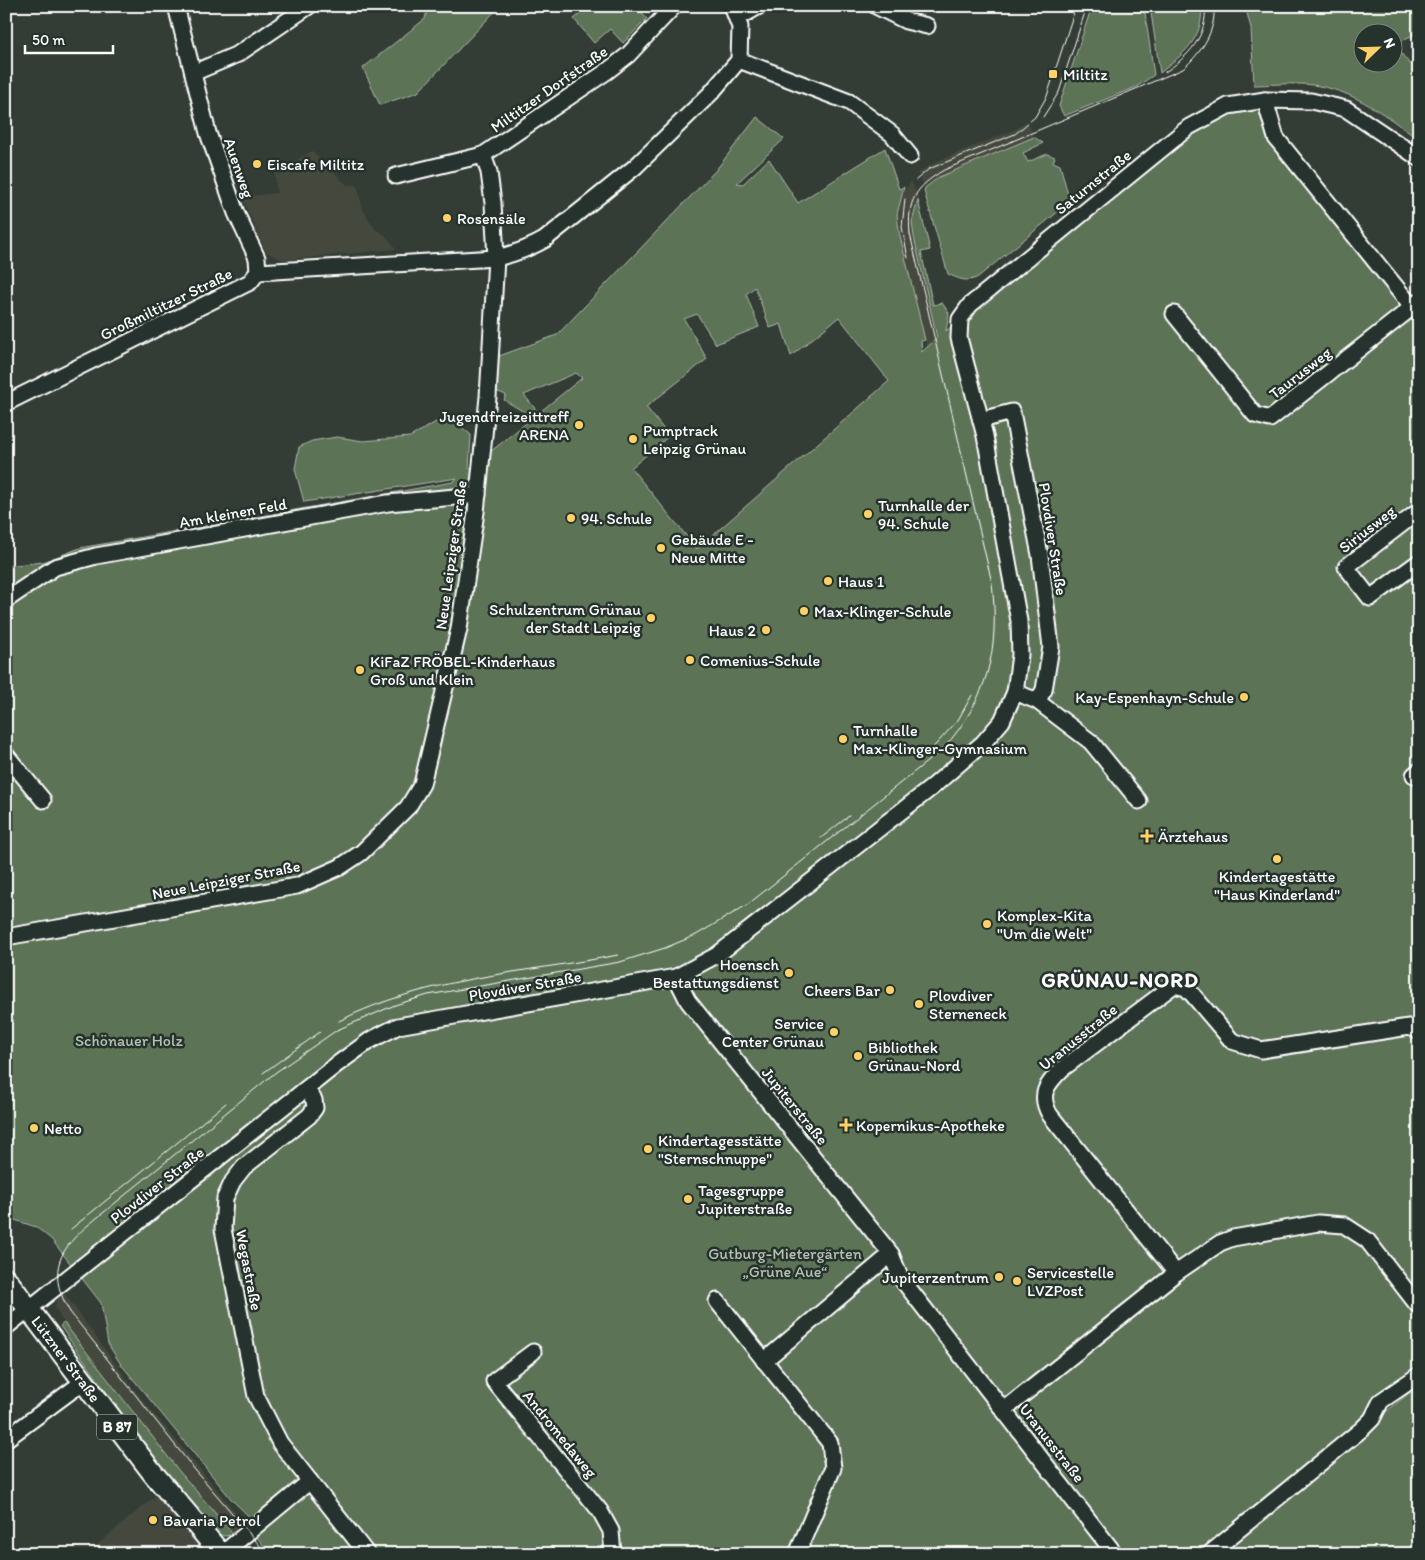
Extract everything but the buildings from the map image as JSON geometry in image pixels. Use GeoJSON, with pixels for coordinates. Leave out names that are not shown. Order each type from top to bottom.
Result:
{"type":"FeatureCollection","features":[{"type":"Feature","properties":{"kind":"main road","name":"Lützner Straße"},"geometry":{"type":"LineString","coordinates":[[6,1279],[158,1480],[221,1554]]}},
{"type":"Feature","properties":{"kind":"street","name":"Auenweg"},"geometry":{"type":"LineString","coordinates":[[176,6],[220,171],[257,258],[258,272]]}},
{"type":"Feature","properties":{"kind":"street"},"geometry":{"type":"LineString","coordinates":[[193,73],[238,54],[309,6]]}},
{"type":"Feature","properties":{"kind":"street","name":"Miltitzer Dorfstraße"},"geometry":{"type":"LineString","coordinates":[[396,176],[483,155],[606,72],[628,55],[674,6]]}},
{"type":"Feature","properties":{"kind":"street"},"geometry":{"type":"LineString","coordinates":[[258,272],[496,258],[515,254],[544,240],[619,180],[711,93],[739,60],[741,51],[735,12],[759,6]]}},
{"type":"Feature","properties":{"kind":"street"},"geometry":{"type":"LineString","coordinates":[[876,6],[906,21],[927,26]]}},
{"type":"Feature","properties":{"kind":"street"},"geometry":{"type":"LineString","coordinates":[[739,60],[849,102],[892,134],[910,156]]}},
{"type":"Feature","properties":{"kind":"street"},"geometry":{"type":"LineString","coordinates":[[1265,100],[1276,138],[1415,305]]}},
{"type":"Feature","properties":{"kind":"street","name":"Saturnstraße"},"geometry":{"type":"LineString","coordinates":[[960,319],[970,305],[1189,128],[1228,106],[1265,100],[1311,100],[1346,109],[1415,156]]}},
{"type":"Feature","properties":{"kind":"street","name":"Miltitzer Dorfstraße"},"geometry":{"type":"LineString","coordinates":[[483,155],[493,203],[496,258]]}},
{"type":"Feature","properties":{"kind":"street","name":"Neue Leipziger Straße"},"geometry":{"type":"LineString","coordinates":[[6,937],[297,886],[340,867],[382,834],[408,807],[422,784],[459,629],[478,495],[488,397],[496,258]]}},
{"type":"Feature","properties":{"kind":"street","name":"Großmiltitzer Straße"},"geometry":{"type":"LineString","coordinates":[[6,403],[250,282],[258,272]]}},
{"type":"Feature","properties":{"kind":"street","name":"Taurusweg"},"geometry":{"type":"LineString","coordinates":[[1174,314],[1255,415],[1270,419],[1415,305]]}},
{"type":"Feature","properties":{"kind":"street","name":"Plovdiver Straße"},"geometry":{"type":"LineString","coordinates":[[6,1326],[29,1310],[369,1041],[398,1026],[676,977],[717,955],[936,783],[983,743],[1002,721],[1015,692],[1020,655],[1019,621],[982,420],[959,338],[960,319]]}},
{"type":"Feature","properties":{"kind":"street","name":"Plovdiver Straße"},"geometry":{"type":"LineString","coordinates":[[982,420],[1012,412],[1040,555],[1051,647],[1044,690],[1037,701]]}},
{"type":"Feature","properties":{"kind":"street","name":"Am kleinen Feld"},"geometry":{"type":"LineString","coordinates":[[6,600],[55,568],[96,556],[388,503],[478,495]]}},
{"type":"Feature","properties":{"kind":"street","name":"Siriusweg"},"geometry":{"type":"LineString","coordinates":[[1419,513],[1415,514],[1346,567],[1370,598],[1419,562]]}},
{"type":"Feature","properties":{"kind":"street"},"geometry":{"type":"LineString","coordinates":[[1015,692],[1037,701],[1091,742],[1139,801]]}},
{"type":"Feature","properties":{"kind":"street"},"geometry":{"type":"LineString","coordinates":[[6,755],[43,800]]}},
{"type":"Feature","properties":{"kind":"street","name":"Jupiterstraße"},"geometry":{"type":"LineString","coordinates":[[676,977],[688,1001],[891,1254],[900,1277],[1004,1410]]}},
{"type":"Feature","properties":{"kind":"street","name":"Uranusstraße"},"geometry":{"type":"LineString","coordinates":[[1176,1274],[1050,1115],[1044,1101],[1044,1091],[1062,1069],[1174,985],[1186,988],[1232,1041],[1261,1050],[1409,1027],[1419,1031]]}},
{"type":"Feature","properties":{"kind":"street","name":"Wegastraße"},"geometry":{"type":"LineString","coordinates":[[306,1089],[314,1100],[315,1108],[310,1116],[244,1167],[233,1181],[225,1198],[223,1229],[256,1396],[280,1443],[367,1554]]}},
{"type":"Feature","properties":{"kind":"street","name":"Uranusstraße"},"geometry":{"type":"LineString","coordinates":[[1115,1554],[1004,1410],[1176,1274],[1213,1247],[1233,1238],[1318,1223],[1344,1225],[1367,1240],[1419,1307]]}},
{"type":"Feature","properties":{"kind":"street"},"geometry":{"type":"LineString","coordinates":[[764,1361],[891,1254]]}},
{"type":"Feature","properties":{"kind":"street"},"geometry":{"type":"LineString","coordinates":[[717,1300],[830,1443],[834,1468],[797,1554]]}},
{"type":"Feature","properties":{"kind":"street","name":"Andromedaweg"},"geometry":{"type":"LineString","coordinates":[[533,1352],[494,1381],[600,1511],[611,1531],[613,1554]]}},
{"type":"Feature","properties":{"kind":"street"},"geometry":{"type":"LineString","coordinates":[[1208,1554],[1362,1429],[1372,1419],[1381,1401],[1419,1375]]}},
{"type":"Feature","properties":{"kind":"street"},"geometry":{"type":"LineString","coordinates":[[6,1439],[83,1382]]}},
{"type":"Feature","properties":{"kind":"street"},"geometry":{"type":"LineString","coordinates":[[221,1554],[310,1482]]}},
{"type":"Feature","properties":{"kind":"shaded area"},"geometry":{"type":"Polygon","coordinates":[[[1027,121],[1034,137],[939,177],[925,188],[918,173],[938,161],[1016,129],[1027,121]]]}},
{"type":"Feature","properties":{"kind":"shaded area"},"geometry":{"type":"Polygon","coordinates":[[[312,151],[347,185],[357,185],[363,210],[375,229],[385,235],[396,249],[283,260],[266,252],[242,197],[277,193],[274,165],[295,161],[312,151]]]}},
{"type":"Feature","properties":{"kind":"shaded area"},"geometry":{"type":"Polygon","coordinates":[[[911,181],[919,198],[914,237],[939,348],[927,347],[899,232],[897,214],[900,198],[911,181]]]}},
{"type":"Feature","properties":{"kind":"shaded area"},"geometry":{"type":"Polygon","coordinates":[[[64,1293],[136,1392],[246,1525],[234,1535],[179,1471],[64,1323],[55,1308],[56,1302],[64,1293]]]}},
{"type":"Feature","properties":{"kind":"shaded area","name":"Bavaria Petrol"},"geometry":{"type":"Polygon","coordinates":[[[158,1494],[203,1547],[196,1554],[86,1554],[158,1494]]]}},
{"type":"Feature","properties":{"kind":"green space"},"geometry":{"type":"Polygon","coordinates":[[[428,6],[500,6],[418,92],[380,105],[363,68],[425,19],[428,6]]]}},
{"type":"Feature","properties":{"kind":"green space"},"geometry":{"type":"Polygon","coordinates":[[[573,6],[637,6],[647,19],[623,43],[610,29],[594,43],[574,19],[580,14],[573,6]]]}},
{"type":"Feature","properties":{"kind":"green space"},"geometry":{"type":"Polygon","coordinates":[[[1092,6],[1144,6],[1154,75],[1136,87],[1064,116],[1059,106],[1092,6]]]}},
{"type":"Feature","properties":{"kind":"green space"},"geometry":{"type":"Polygon","coordinates":[[[1150,6],[1201,6],[1201,17],[1196,37],[1184,52],[1160,73],[1150,6]]]}},
{"type":"Feature","properties":{"kind":"green space"},"geometry":{"type":"Polygon","coordinates":[[[1245,6],[1419,6],[1419,32],[1402,42],[1402,22],[1352,22],[1352,72],[1402,72],[1402,54],[1409,63],[1419,69],[1419,140],[1364,102],[1333,89],[1300,84],[1254,85],[1251,28],[1245,6]]]}},
{"type":"Feature","properties":{"kind":"green space"},"geometry":{"type":"Polygon","coordinates":[[[1265,100],[1276,138],[1412,307],[1419,302],[1419,1375],[1372,1419],[1208,1554],[277,1554],[282,1550],[278,1546],[269,1552],[255,1535],[262,1529],[232,1500],[120,1363],[108,1344],[101,1303],[52,1240],[36,1227],[6,1217],[6,566],[43,562],[80,548],[453,482],[457,478],[304,502],[295,469],[299,447],[312,441],[337,437],[363,441],[410,437],[436,422],[451,418],[471,435],[469,469],[582,378],[576,373],[524,395],[538,412],[531,416],[504,400],[506,395],[496,391],[499,356],[557,335],[716,170],[757,117],[784,139],[737,183],[743,184],[769,159],[798,203],[885,148],[899,189],[904,187],[897,214],[899,232],[925,340],[921,341],[922,352],[937,338],[914,237],[912,222],[918,200],[930,250],[921,252],[933,305],[942,303],[949,313],[946,331],[1189,127],[1265,100]],[[755,287],[746,294],[759,327],[716,344],[697,314],[684,319],[707,359],[646,407],[669,436],[631,468],[697,549],[889,381],[839,317],[791,356],[781,324],[770,328],[755,287]]]}},
{"type":"Feature","properties":{"kind":"green space"},"geometry":{"type":"Polygon","coordinates":[[[1034,137],[1043,143],[1023,153],[1028,162],[1047,154],[1055,157],[1053,162],[1060,165],[1070,202],[978,277],[967,280],[948,274],[924,191],[925,188],[939,177],[1034,137]]]}},
{"type":"Feature","properties":{"kind":"green space"},"geometry":{"type":"Polygon","coordinates":[[[64,1323],[179,1471],[234,1535],[223,1536],[216,1532],[167,1478],[60,1326],[64,1323]]]}},
{"type":"Feature","properties":{"kind":"green space"},"geometry":{"type":"Polygon","coordinates":[[[1419,1385],[1419,1554],[1211,1554],[1419,1385]]]}},
{"type":"Feature","properties":{"kind":"tram line"},"geometry":{"type":"LineString","coordinates":[[916,180],[929,169],[1015,134],[1035,117],[1047,96],[1076,6]]}},
{"type":"Feature","properties":{"kind":"tram line"},"geometry":{"type":"LineString","coordinates":[[1043,117],[1059,92],[1087,6]]}},
{"type":"Feature","properties":{"kind":"tram line"},"geometry":{"type":"LineString","coordinates":[[1165,72],[1181,60],[1195,45],[1203,27],[1205,6]]}},
{"type":"Feature","properties":{"kind":"tram line"},"geometry":{"type":"LineString","coordinates":[[267,1554],[190,1464],[70,1312],[63,1299],[58,1276],[62,1255],[68,1245],[87,1226],[276,1072],[337,1030],[395,1005],[428,995],[620,962],[665,948],[696,935],[747,905],[943,749],[971,711],[980,692],[992,652],[994,607],[992,583],[910,234],[909,222],[912,204],[920,189],[934,176],[944,170],[1183,69],[1196,56],[1210,33],[1213,25],[1214,6]]}},
{"type":"Feature","properties":{"kind":"tram line"},"geometry":{"type":"LineString","coordinates":[[905,199],[902,227],[908,258]]}},
{"type":"Feature","properties":{"kind":"tram line"},"geometry":{"type":"LineString","coordinates":[[929,752],[958,720],[972,695]]}},
{"type":"Feature","properties":{"kind":"tram line"},"geometry":{"type":"LineString","coordinates":[[821,838],[849,816]]}},
{"type":"Feature","properties":{"kind":"tram line"},"geometry":{"type":"LineString","coordinates":[[339,1021],[372,1006],[441,986],[476,978],[618,955]]}},
{"type":"Feature","properties":{"kind":"tram line"},"geometry":{"type":"LineString","coordinates":[[263,1073],[320,1032]]}},
{"type":"Feature","properties":{"kind":"tram line"},"geometry":{"type":"LineString","coordinates":[[71,1229],[226,1103]]}},
{"type":"Feature","properties":{"kind":"place","name":"Miltitz"},"geometry":{"type":"Point","coordinates":[1053,74]}},
{"type":"Feature","properties":{"kind":"place","name":"Eiscafe Miltitz"},"geometry":{"type":"Point","coordinates":[257,164]}},
{"type":"Feature","properties":{"kind":"place","name":"Rosensäle"},"geometry":{"type":"Point","coordinates":[447,218]}},
{"type":"Feature","properties":{"kind":"place","name":"Jugendfreizeittreff ARENA"},"geometry":{"type":"Point","coordinates":[579,425]}},
{"type":"Feature","properties":{"kind":"place","name":"Pumptrack Leipzig Grünau"},"geometry":{"type":"Point","coordinates":[633,439]}},
{"type":"Feature","properties":{"kind":"place","name":"Turnhalle der 94. Schule"},"geometry":{"type":"Point","coordinates":[868,514]}},
{"type":"Feature","properties":{"kind":"place","name":"94. Schule"},"geometry":{"type":"Point","coordinates":[571,518]}},
{"type":"Feature","properties":{"kind":"place","name":"Gebäude E - Neue Mitte"},"geometry":{"type":"Point","coordinates":[661,548]}},
{"type":"Feature","properties":{"kind":"place","name":"Haus 1"},"geometry":{"type":"Point","coordinates":[828,581]}},
{"type":"Feature","properties":{"kind":"place","name":"Max-Klinger-Schule"},"geometry":{"type":"Point","coordinates":[804,611]}},
{"type":"Feature","properties":{"kind":"place","name":"Schulzentrum Grünau der Stadt Leipzig"},"geometry":{"type":"Point","coordinates":[651,618]}},
{"type":"Feature","properties":{"kind":"place","name":"Haus 2"},"geometry":{"type":"Point","coordinates":[766,630]}},
{"type":"Feature","properties":{"kind":"place","name":"Comenius-Schule"},"geometry":{"type":"Point","coordinates":[690,660]}},
{"type":"Feature","properties":{"kind":"place","name":"KiFaZ FRÖBEL-Kinderhaus Groß und Klein"},"geometry":{"type":"Point","coordinates":[360,670]}},
{"type":"Feature","properties":{"kind":"place","name":"Kay-Espenhayn-Schule"},"geometry":{"type":"Point","coordinates":[1244,697]}},
{"type":"Feature","properties":{"kind":"place","name":"Turnhalle Max-Klinger-Gymnasium"},"geometry":{"type":"Point","coordinates":[843,739]}},
{"type":"Feature","properties":{"kind":"place","name":"Ärztehaus"},"geometry":{"type":"Point","coordinates":[1147,836]}},
{"type":"Feature","properties":{"kind":"place","name":"Kindertagestätte \"Haus Kinderland\""},"geometry":{"type":"Point","coordinates":[1277,859]}},
{"type":"Feature","properties":{"kind":"place","name":"Komplex-Kita \"Um die Welt\""},"geometry":{"type":"Point","coordinates":[987,924]}},
{"type":"Feature","properties":{"kind":"place","name":"Hoensch Bestattungsdienst"},"geometry":{"type":"Point","coordinates":[789,973]}},
{"type":"Feature","properties":{"kind":"place","name":"Cheers Bar"},"geometry":{"type":"Point","coordinates":[890,990]}},
{"type":"Feature","properties":{"kind":"place","name":"Plovdiver Sterneneck"},"geometry":{"type":"Point","coordinates":[919,1004]}},
{"type":"Feature","properties":{"kind":"place","name":"Service Center Grünau"},"geometry":{"type":"Point","coordinates":[834,1032]}},
{"type":"Feature","properties":{"kind":"place","name":"Bibliothek Grünau-Nord"},"geometry":{"type":"Point","coordinates":[858,1056]}},
{"type":"Feature","properties":{"kind":"place","name":"Kopernikus-Apotheke"},"geometry":{"type":"Point","coordinates":[846,1125]}},
{"type":"Feature","properties":{"kind":"place","name":"Netto"},"geometry":{"type":"Point","coordinates":[34,1128]}},
{"type":"Feature","properties":{"kind":"place","name":"Kindertagesstätte \"Sternschnuppe\""},"geometry":{"type":"Point","coordinates":[648,1149]}},
{"type":"Feature","properties":{"kind":"place","name":"Tagesgruppe Jupiterstraße"},"geometry":{"type":"Point","coordinates":[688,1199]}},
{"type":"Feature","properties":{"kind":"place","name":"Jupiterzentrum"},"geometry":{"type":"Point","coordinates":[999,1277]}},
{"type":"Feature","properties":{"kind":"place","name":"Servicestelle LVZPost"},"geometry":{"type":"Point","coordinates":[1017,1281]}},
{"type":"Feature","properties":{"kind":"place","name":"Bavaria Petrol"},"geometry":{"type":"Point","coordinates":[153,1520]}},
{"type":"Feature","properties":{"kind":"district","name":"GRÜNAU-NORD"},"geometry":{"type":"Point","coordinates":[1120,979]}},
{"type":"Feature","properties":{"kind":"park label","name":"Schönauer Holz"},"geometry":{"type":"Point","coordinates":[129,1040]}},
{"type":"Feature","properties":{"kind":"park label","name":"Gutburg-Mietergärten „Grüne Aue“"},"geometry":{"type":"Point","coordinates":[785,1262]}}]}
